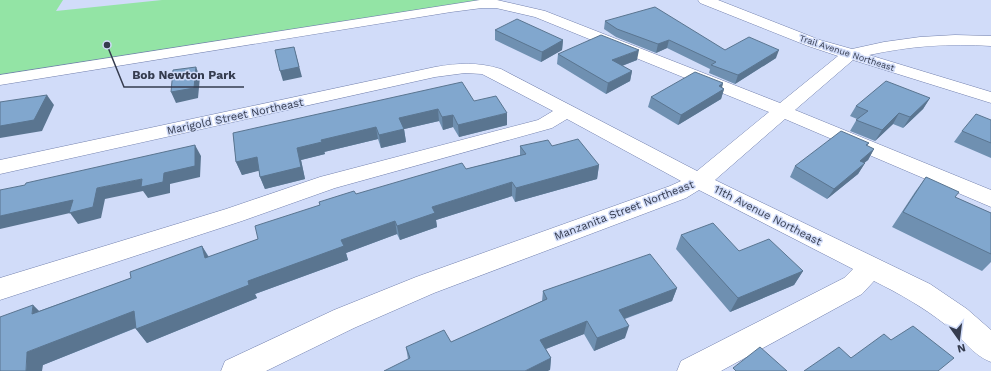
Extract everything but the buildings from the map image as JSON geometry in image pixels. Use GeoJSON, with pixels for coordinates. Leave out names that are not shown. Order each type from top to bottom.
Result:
{"type":"FeatureCollection","features":[{"type":"Feature","properties":{"kind":"street","name":"Trail Avenue Northeast"},"geometry":{"type":"LineString","coordinates":[[705,0],[807,41],[991,98]]}},
{"type":"Feature","properties":{"kind":"street"},"geometry":{"type":"LineString","coordinates":[[0,80],[443,9],[482,4],[496,4],[540,14],[991,199]]}},
{"type":"Feature","properties":{"kind":"street","name":"Manzanita Street Northeast"},"geometry":{"type":"LineString","coordinates":[[236,371],[344,319],[425,285],[678,192],[699,181],[849,55],[916,41],[948,39],[991,41]]}},
{"type":"Feature","properties":{"kind":"street","name":"11th Avenue Northeast"},"geometry":{"type":"LineString","coordinates":[[470,67],[495,73],[699,181],[922,292],[957,317],[991,349]]}},
{"type":"Feature","properties":{"kind":"street","name":"Marigold Street Northeast"},"geometry":{"type":"LineString","coordinates":[[0,167],[435,72],[470,67]]}},
{"type":"Feature","properties":{"kind":"street"},"geometry":{"type":"LineString","coordinates":[[0,289],[234,215],[328,182],[544,124],[567,112]]}},
{"type":"Feature","properties":{"kind":"street"},"geometry":{"type":"LineString","coordinates":[[692,371],[853,286],[871,267]]}},
{"type":"Feature","properties":{"kind":"green space"},"geometry":{"type":"Polygon","coordinates":[[[0,0],[63,0],[56,11],[162,0],[500,0],[0,79],[0,0]]]}},
{"type":"Feature","properties":{"kind":"place","name":"Bob Newton Park"},"geometry":{"type":"Point","coordinates":[107,45]}}]}
